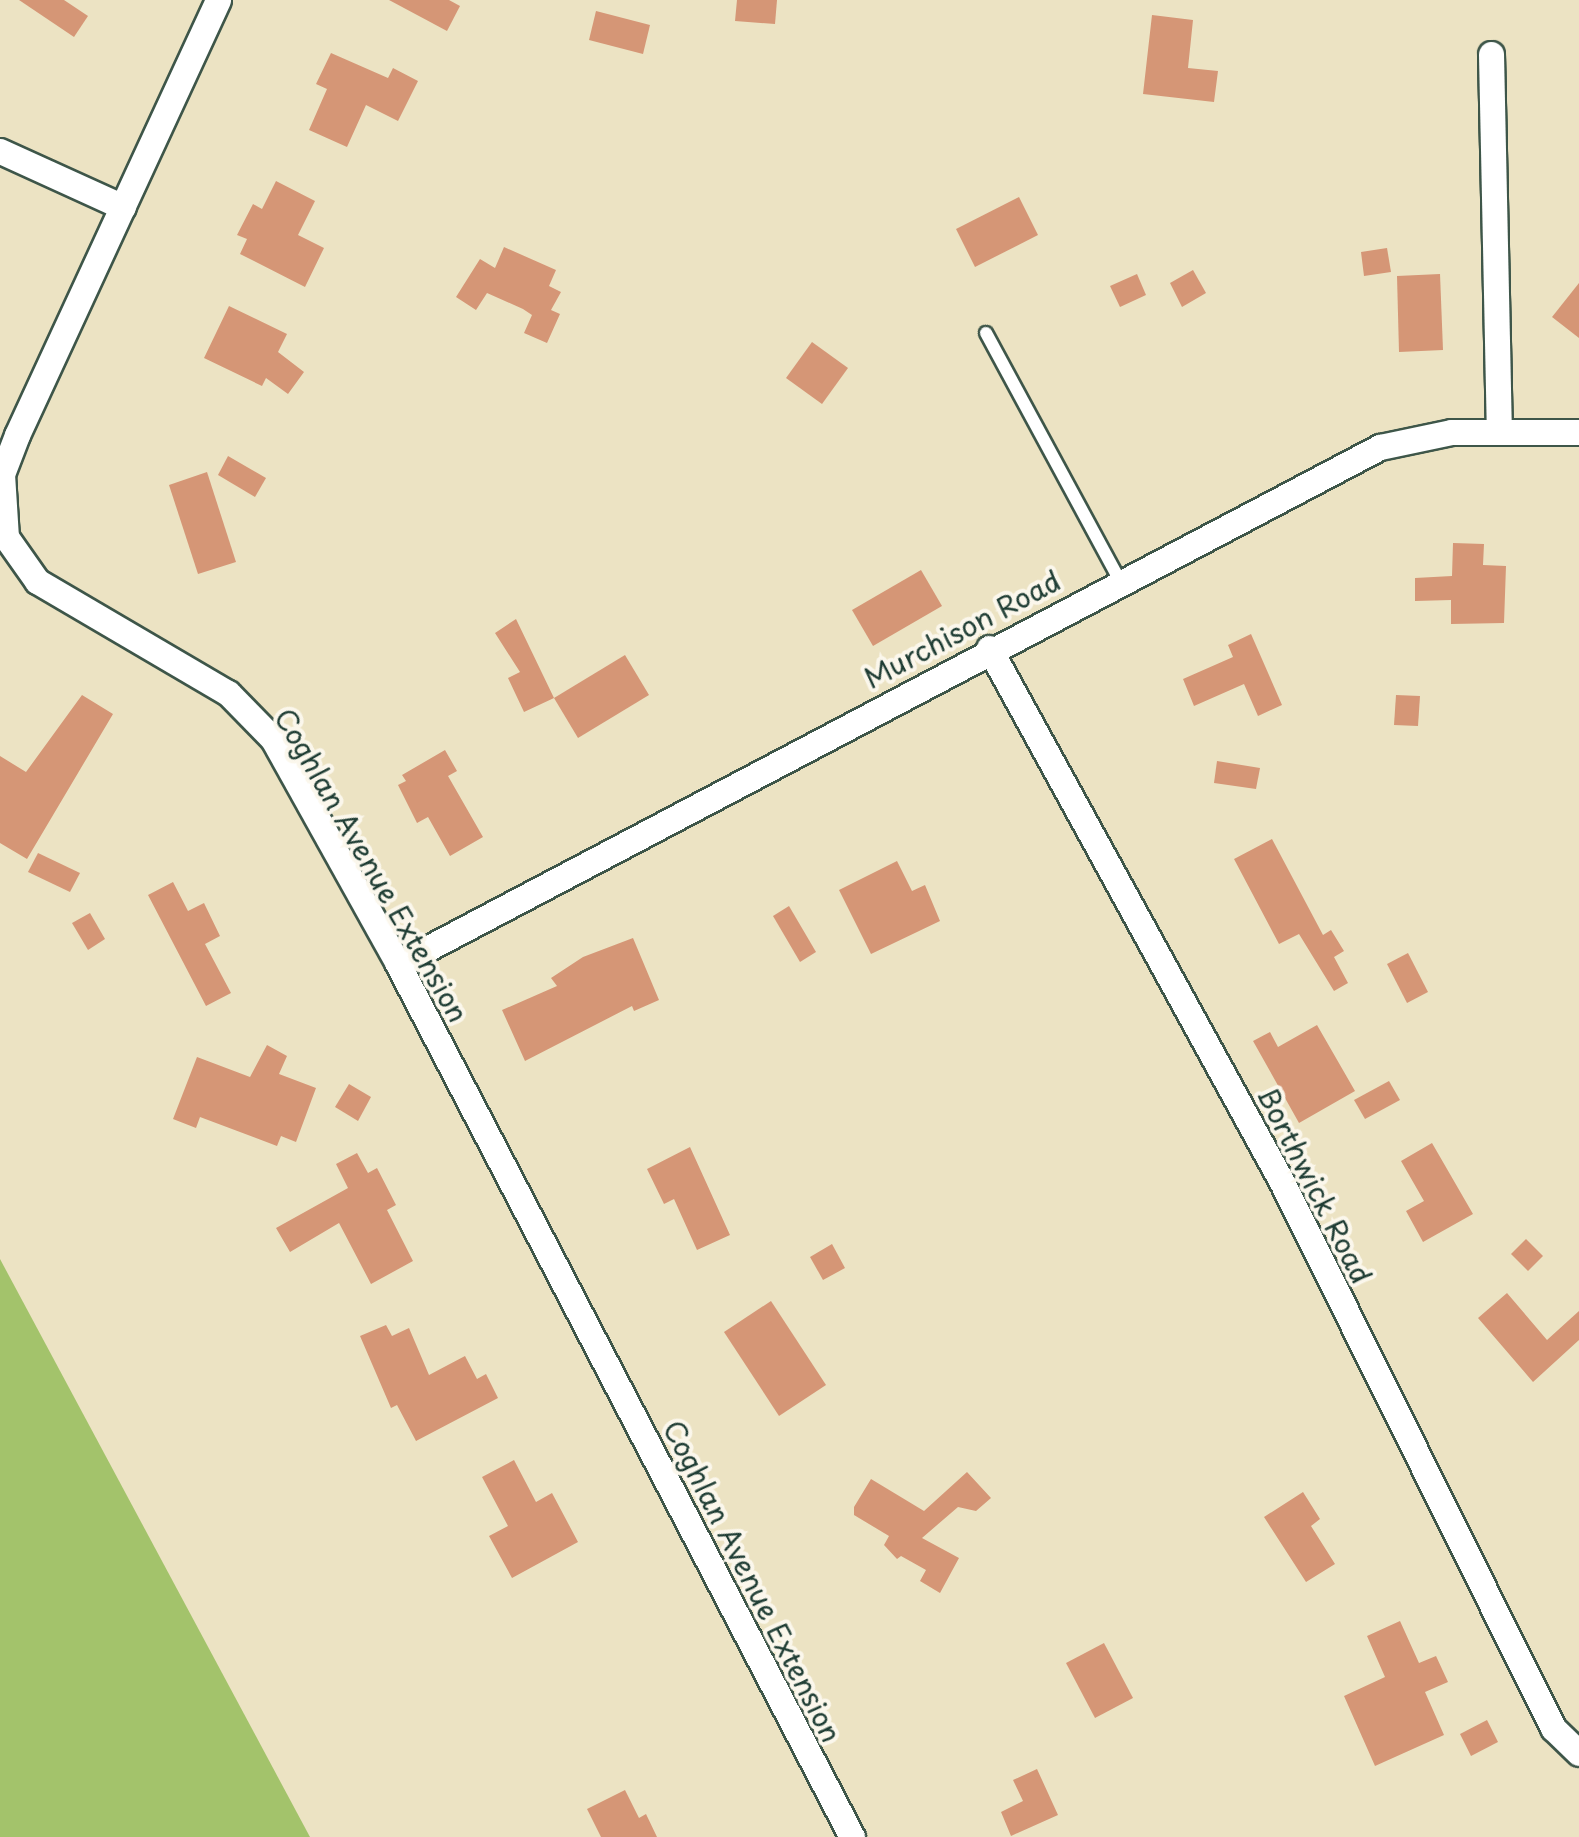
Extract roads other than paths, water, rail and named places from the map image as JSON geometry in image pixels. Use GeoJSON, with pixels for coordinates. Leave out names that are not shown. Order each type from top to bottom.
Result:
{"type":"FeatureCollection","features":[{"type":"Feature","properties":{"kind":"street","name":"Coghlan Avenue Extension"},"geometry":{"type":"LineString","coordinates":[[218,0],[2,474],[6,537],[37,582],[228,693],[273,739],[398,964],[852,1837]]}},
{"type":"Feature","properties":{"kind":"street"},"geometry":{"type":"LineString","coordinates":[[1490,54],[1499,431]]}},
{"type":"Feature","properties":{"kind":"street"},"geometry":{"type":"LineString","coordinates":[[0,151],[123,207]]}},
{"type":"Feature","properties":{"kind":"street","name":"Murchison Road"},"geometry":{"type":"LineString","coordinates":[[398,964],[989,648],[1380,447],[1452,432],[1579,432]]}},
{"type":"Feature","properties":{"kind":"street","name":"Borthwick Road"},"geometry":{"type":"LineString","coordinates":[[989,648],[1282,1182],[1553,1728],[1579,1752]]}},
{"type":"Feature","properties":{"kind":"lane"},"geometry":{"type":"LineString","coordinates":[[986,334],[1120,580]]}}]}
